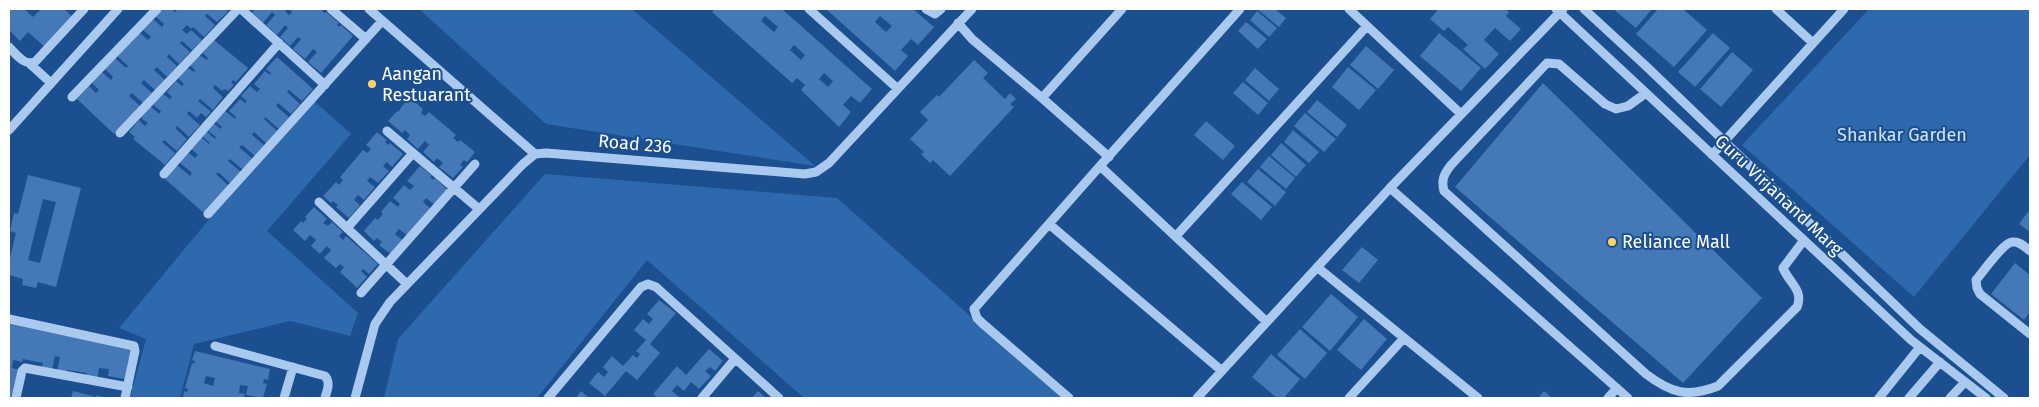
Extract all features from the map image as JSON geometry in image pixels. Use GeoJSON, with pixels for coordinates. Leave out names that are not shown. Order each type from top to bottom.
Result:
{"type":"FeatureCollection","features":[{"type":"Feature","properties":{"kind":"street"},"geometry":{"type":"LineString","coordinates":[[30,64],[38,59],[84,9]]}},
{"type":"Feature","properties":{"kind":"street"},"geometry":{"type":"LineString","coordinates":[[9,130],[118,9]]}},
{"type":"Feature","properties":{"kind":"street"},"geometry":{"type":"LineString","coordinates":[[72,97],[157,9]]}},
{"type":"Feature","properties":{"kind":"street"},"geometry":{"type":"LineString","coordinates":[[120,133],[239,9],[325,85]]}},
{"type":"Feature","properties":{"kind":"street"},"geometry":{"type":"LineString","coordinates":[[331,9],[366,39]]}},
{"type":"Feature","properties":{"kind":"street"},"geometry":{"type":"LineString","coordinates":[[355,398],[375,324],[390,302],[535,154],[369,9]]}},
{"type":"Feature","properties":{"kind":"street"},"geometry":{"type":"LineString","coordinates":[[809,9],[898,89]]}},
{"type":"Feature","properties":{"kind":"street"},"geometry":{"type":"LineString","coordinates":[[926,9],[934,14],[941,9]]}},
{"type":"Feature","properties":{"kind":"street","name":"Road 236"},"geometry":{"type":"LineString","coordinates":[[535,154],[546,153],[810,174],[822,169],[829,163],[972,9]]}},
{"type":"Feature","properties":{"kind":"street"},"geometry":{"type":"LineString","coordinates":[[1042,98],[1122,9]]}},
{"type":"Feature","properties":{"kind":"street"},"geometry":{"type":"LineString","coordinates":[[1069,398],[982,323],[975,314],[974,309],[1240,9]]}},
{"type":"Feature","properties":{"kind":"street"},"geometry":{"type":"LineString","coordinates":[[1349,9],[1460,114]]}},
{"type":"Feature","properties":{"kind":"street","name":"Guru Virjanand Marg"},"geometry":{"type":"LineString","coordinates":[[1584,9],[1920,328],[2004,398]]}},
{"type":"Feature","properties":{"kind":"street"},"geometry":{"type":"LineString","coordinates":[[1776,9],[1814,43]]}},
{"type":"Feature","properties":{"kind":"street"},"geometry":{"type":"LineString","coordinates":[[1712,154],[1844,9]]}},
{"type":"Feature","properties":{"kind":"street"},"geometry":{"type":"LineString","coordinates":[[1197,398],[1390,188],[1560,10]]}},
{"type":"Feature","properties":{"kind":"street","name":"Guru Virjanand Marg"},"geometry":{"type":"LineString","coordinates":[[1560,10],[1646,93],[1920,347],[1986,398]]}},
{"type":"Feature","properties":{"kind":"street"},"geometry":{"type":"LineString","coordinates":[[208,214],[382,21]]}},
{"type":"Feature","properties":{"kind":"street"},"geometry":{"type":"LineString","coordinates":[[958,24],[972,39],[1109,157]]}},
{"type":"Feature","properties":{"kind":"street"},"geometry":{"type":"LineString","coordinates":[[1176,236],[1367,26]]}},
{"type":"Feature","properties":{"kind":"street"},"geometry":{"type":"LineString","coordinates":[[164,174],[279,43]]}},
{"type":"Feature","properties":{"kind":"street"},"geometry":{"type":"LineString","coordinates":[[9,47],[51,83]]}},
{"type":"Feature","properties":{"kind":"street"},"geometry":{"type":"LineString","coordinates":[[1646,93],[1628,106],[1616,109],[1605,104],[1559,64],[1547,64],[1451,165],[1444,174],[1442,183],[1444,192],[1646,374],[1664,388],[1688,393],[1705,391],[1718,386],[1797,307],[1800,299],[1799,293],[1784,268],[1804,240]]}},
{"type":"Feature","properties":{"kind":"street"},"geometry":{"type":"LineString","coordinates":[[387,131],[479,210]]}},
{"type":"Feature","properties":{"kind":"street"},"geometry":{"type":"LineString","coordinates":[[347,228],[413,153]]}},
{"type":"Feature","properties":{"kind":"street"},"geometry":{"type":"LineString","coordinates":[[361,293],[475,164]]}},
{"type":"Feature","properties":{"kind":"street"},"geometry":{"type":"LineString","coordinates":[[1100,166],[1267,322]]}},
{"type":"Feature","properties":{"kind":"street"},"geometry":{"type":"LineString","coordinates":[[1390,188],[1628,398]]}},
{"type":"Feature","properties":{"kind":"street"},"geometry":{"type":"LineString","coordinates":[[320,202],[407,284]]}},
{"type":"Feature","properties":{"kind":"street"},"geometry":{"type":"LineString","coordinates":[[1049,224],[1222,371]]}},
{"type":"Feature","properties":{"kind":"street"},"geometry":{"type":"LineString","coordinates":[[2030,251],[2019,242],[2011,241],[2005,245],[1976,280],[1980,294],[2030,334]]}},
{"type":"Feature","properties":{"kind":"street"},"geometry":{"type":"LineString","coordinates":[[1317,267],[1478,398]]}},
{"type":"Feature","properties":{"kind":"street"},"geometry":{"type":"LineString","coordinates":[[548,398],[644,284],[656,287],[778,398]]}},
{"type":"Feature","properties":{"kind":"street"},"geometry":{"type":"LineString","coordinates":[[9,318],[134,346],[135,351],[125,398]]}},
{"type":"Feature","properties":{"kind":"street"},"geometry":{"type":"LineString","coordinates":[[1349,398],[1404,338]]}},
{"type":"Feature","properties":{"kind":"street"},"geometry":{"type":"LineString","coordinates":[[215,346],[325,376],[328,380],[325,398]]}},
{"type":"Feature","properties":{"kind":"street"},"geometry":{"type":"LineString","coordinates":[[1879,398],[1920,347]]}},
{"type":"Feature","properties":{"kind":"street"},"geometry":{"type":"LineString","coordinates":[[702,398],[735,359]]}},
{"type":"Feature","properties":{"kind":"street"},"geometry":{"type":"LineString","coordinates":[[1909,398],[1940,362]]}},
{"type":"Feature","properties":{"kind":"street"},"geometry":{"type":"LineString","coordinates":[[284,398],[293,367]]}},
{"type":"Feature","properties":{"kind":"street"},"geometry":{"type":"LineString","coordinates":[[16,398],[22,371],[25,368],[128,388]]}},
{"type":"Feature","properties":{"kind":"street"},"geometry":{"type":"LineString","coordinates":[[1950,398],[1965,382]]}},
{"type":"Feature","properties":{"kind":"street"},"geometry":{"type":"LineString","coordinates":[[1608,398],[1617,388]]}},
{"type":"Feature","properties":{"kind":"green space"},"geometry":{"type":"Polygon","coordinates":[[[419,9],[632,9],[815,166],[546,124],[419,9]]]}},
{"type":"Feature","properties":{"kind":"green space","name":"Shankar Garden"},"geometry":{"type":"Polygon","coordinates":[[[1869,9],[2030,9],[2030,155],[1914,297],[1742,145],[1869,9]]]}},
{"type":"Feature","properties":{"kind":"green space"},"geometry":{"type":"Polygon","coordinates":[[[314,101],[351,134],[267,231],[358,313],[350,336],[290,321],[194,344],[180,398],[130,398],[146,339],[119,328],[206,223],[314,101]]]}},
{"type":"Feature","properties":{"kind":"green space"},"geometry":{"type":"Polygon","coordinates":[[[545,174],[837,198],[1063,398],[804,398],[647,260],[537,398],[384,398],[398,339],[545,174]]]}},
{"type":"Feature","properties":{"kind":"building"},"geometry":{"type":"Polygon","coordinates":[[[9,9],[24,9],[33,17],[41,9],[64,9],[74,18],[46,48],[28,32],[20,41],[9,30],[9,9]]]}},
{"type":"Feature","properties":{"kind":"building"},"geometry":{"type":"Polygon","coordinates":[[[161,9],[171,9],[175,12],[177,10],[175,9],[225,9],[228,12],[217,22],[207,14],[205,16],[215,25],[204,37],[193,27],[191,29],[187,25],[182,30],[187,34],[191,30],[202,40],[192,50],[182,41],[180,43],[190,52],[179,64],[169,54],[167,57],[177,66],[167,77],[157,67],[154,70],[165,80],[155,90],[144,80],[141,83],[152,93],[143,103],[132,93],[129,96],[140,106],[114,134],[77,99],[89,86],[96,93],[99,90],[92,83],[102,72],[111,80],[113,77],[105,69],[115,58],[126,68],[128,66],[117,56],[139,32],[148,40],[151,37],[142,29],[152,18],[162,27],[164,24],[155,16],[161,9]]]}},
{"type":"Feature","properties":{"kind":"building"},"geometry":{"type":"Polygon","coordinates":[[[255,9],[287,9],[285,11],[289,15],[292,12],[289,9],[324,9],[322,11],[339,23],[337,25],[339,27],[341,25],[353,36],[321,73],[308,62],[317,52],[313,49],[305,59],[293,49],[301,39],[298,37],[290,46],[280,37],[288,28],[285,25],[277,35],[266,25],[275,15],[272,12],[263,23],[252,13],[255,9]]]}},
{"type":"Feature","properties":{"kind":"building"},"geometry":{"type":"Polygon","coordinates":[[[715,9],[782,9],[872,89],[860,103],[851,96],[843,105],[851,112],[839,127],[801,90],[805,85],[797,78],[792,83],[712,12],[715,9]],[[765,16],[761,21],[774,32],[778,27],[765,16]],[[794,45],[790,50],[801,60],[805,55],[794,45]],[[824,73],[819,79],[828,87],[833,81],[824,73]]]}},
{"type":"Feature","properties":{"kind":"building"},"geometry":{"type":"Polygon","coordinates":[[[826,9],[913,9],[934,27],[918,45],[911,39],[901,50],[908,56],[895,71],[826,9]],[[880,16],[875,22],[886,32],[892,26],[880,16]]]}},
{"type":"Feature","properties":{"kind":"building"},"geometry":{"type":"Polygon","coordinates":[[[1257,9],[1275,9],[1286,18],[1279,27],[1257,9]]]}},
{"type":"Feature","properties":{"kind":"building"},"geometry":{"type":"Polygon","coordinates":[[[1435,9],[1505,9],[1509,12],[1506,16],[1521,29],[1510,41],[1495,28],[1484,40],[1499,54],[1485,69],[1463,49],[1468,45],[1448,27],[1444,31],[1430,19],[1437,11],[1435,9]]]}},
{"type":"Feature","properties":{"kind":"building"},"geometry":{"type":"Polygon","coordinates":[[[1613,9],[1652,9],[1636,28],[1613,9]]]}},
{"type":"Feature","properties":{"kind":"building"},"geometry":{"type":"Polygon","coordinates":[[[1658,9],[1683,9],[1707,30],[1674,67],[1636,34],[1658,9]]]}},
{"type":"Feature","properties":{"kind":"building"},"geometry":{"type":"Polygon","coordinates":[[[1257,11],[1277,28],[1269,37],[1250,20],[1257,11]]]}},
{"type":"Feature","properties":{"kind":"building"},"geometry":{"type":"Polygon","coordinates":[[[1246,22],[1267,39],[1258,49],[1238,31],[1246,22]]]}},
{"type":"Feature","properties":{"kind":"building"},"geometry":{"type":"Polygon","coordinates":[[[1439,33],[1481,68],[1461,91],[1420,56],[1439,33]]]}},
{"type":"Feature","properties":{"kind":"building"},"geometry":{"type":"Polygon","coordinates":[[[1713,33],[1730,48],[1695,87],[1678,72],[1713,33]]]}},
{"type":"Feature","properties":{"kind":"building"},"geometry":{"type":"Polygon","coordinates":[[[214,40],[248,68],[236,82],[233,80],[231,82],[234,85],[228,91],[225,89],[222,91],[215,85],[213,88],[223,97],[213,110],[200,99],[198,101],[211,112],[206,117],[201,113],[197,118],[189,111],[187,114],[200,125],[189,137],[177,126],[175,128],[187,139],[177,151],[164,140],[162,142],[175,153],[165,165],[133,139],[135,137],[129,132],[139,120],[145,126],[148,123],[141,118],[150,106],[159,114],[161,111],[152,104],[163,94],[170,99],[172,97],[167,92],[176,81],[182,86],[184,84],[178,78],[188,68],[194,72],[195,70],[189,64],[199,55],[207,60],[208,58],[203,53],[214,40]]]}},
{"type":"Feature","properties":{"kind":"building"},"geometry":{"type":"Polygon","coordinates":[[[1366,46],[1394,70],[1378,89],[1350,65],[1366,46]]]}},
{"type":"Feature","properties":{"kind":"building"},"geometry":{"type":"Polygon","coordinates":[[[1732,52],[1753,70],[1721,107],[1700,89],[1732,52]]]}},
{"type":"Feature","properties":{"kind":"building"},"geometry":{"type":"Polygon","coordinates":[[[277,57],[313,89],[302,101],[289,90],[287,92],[300,104],[291,114],[278,103],[276,106],[289,117],[279,129],[265,117],[264,119],[277,131],[266,143],[254,132],[252,135],[264,145],[255,156],[242,145],[239,147],[253,159],[243,170],[230,159],[228,161],[241,172],[231,184],[218,172],[216,174],[229,186],[205,214],[165,179],[177,165],[190,176],[192,173],[179,162],[188,152],[195,158],[198,155],[191,149],[201,137],[210,143],[202,136],[206,131],[215,139],[216,137],[207,130],[213,123],[221,129],[222,127],[215,121],[224,110],[235,119],[236,117],[229,111],[240,99],[245,103],[247,101],[241,96],[250,86],[257,92],[260,89],[254,84],[265,71],[270,75],[271,73],[266,69],[277,57]]]}},
{"type":"Feature","properties":{"kind":"building"},"geometry":{"type":"Polygon","coordinates":[[[974,60],[988,73],[983,78],[1005,99],[1010,93],[1016,99],[1010,104],[1014,107],[950,176],[933,160],[930,163],[921,154],[924,152],[910,139],[928,120],[920,112],[937,95],[939,97],[974,60]]]}},
{"type":"Feature","properties":{"kind":"building"},"geometry":{"type":"Polygon","coordinates":[[[1348,67],[1376,90],[1359,110],[1332,87],[1348,67]]]}},
{"type":"Feature","properties":{"kind":"building"},"geometry":{"type":"Polygon","coordinates":[[[1255,68],[1279,89],[1269,101],[1245,80],[1255,68]]]}},
{"type":"Feature","properties":{"kind":"building"},"geometry":{"type":"Polygon","coordinates":[[[1243,82],[1268,103],[1258,115],[1233,93],[1243,82]]]}},
{"type":"Feature","properties":{"kind":"building","name":"Reliance Mall"},"geometry":{"type":"Polygon","coordinates":[[[1543,83],[1762,298],[1683,383],[1455,187],[1543,83]]]}},
{"type":"Feature","properties":{"kind":"building"},"geometry":{"type":"Polygon","coordinates":[[[409,97],[423,109],[421,113],[425,116],[429,112],[456,135],[453,138],[458,142],[460,140],[475,152],[467,162],[464,160],[460,165],[463,167],[453,178],[439,167],[443,163],[437,158],[434,162],[423,152],[429,145],[425,141],[418,149],[407,139],[410,135],[405,130],[402,133],[388,121],[398,112],[409,97]]]}},
{"type":"Feature","properties":{"kind":"building"},"geometry":{"type":"Polygon","coordinates":[[[1317,100],[1347,125],[1337,137],[1307,112],[1317,100]]]}},
{"type":"Feature","properties":{"kind":"building"},"geometry":{"type":"Polygon","coordinates":[[[1305,113],[1336,139],[1324,152],[1294,126],[1305,113]]]}},
{"type":"Feature","properties":{"kind":"building"},"geometry":{"type":"Polygon","coordinates":[[[1206,121],[1235,146],[1223,160],[1194,135],[1206,121]]]}},
{"type":"Feature","properties":{"kind":"building"},"geometry":{"type":"Polygon","coordinates":[[[1293,130],[1319,152],[1309,163],[1284,142],[1293,130]]]}},
{"type":"Feature","properties":{"kind":"building"},"geometry":{"type":"Polygon","coordinates":[[[377,132],[387,140],[385,142],[388,145],[390,143],[403,154],[392,167],[387,162],[383,166],[389,171],[378,183],[370,177],[367,181],[375,187],[364,200],[358,195],[354,200],[360,205],[349,218],[336,207],[338,205],[333,201],[331,203],[323,196],[336,182],[339,185],[343,180],[340,177],[363,150],[367,153],[371,149],[366,145],[377,132]]]}},
{"type":"Feature","properties":{"kind":"building"},"geometry":{"type":"Polygon","coordinates":[[[1281,143],[1306,165],[1296,177],[1271,155],[1281,143]]]}},
{"type":"Feature","properties":{"kind":"building"},"geometry":{"type":"Polygon","coordinates":[[[1269,156],[1295,178],[1286,189],[1260,167],[1269,156]]]}},
{"type":"Feature","properties":{"kind":"building"},"geometry":{"type":"Polygon","coordinates":[[[420,166],[432,176],[430,177],[433,180],[435,178],[448,190],[435,205],[426,198],[423,202],[431,209],[408,236],[399,229],[395,234],[404,241],[392,255],[379,245],[382,242],[377,238],[374,241],[364,231],[375,218],[378,220],[383,214],[381,212],[390,201],[398,207],[400,204],[393,198],[404,185],[410,190],[414,186],[407,181],[420,166]]]}},
{"type":"Feature","properties":{"kind":"building"},"geometry":{"type":"Polygon","coordinates":[[[1258,169],[1286,192],[1275,206],[1247,182],[1258,169]]]}},
{"type":"Feature","properties":{"kind":"building"},"geometry":{"type":"Polygon","coordinates":[[[28,175],[81,188],[56,287],[38,282],[36,288],[22,285],[23,279],[9,275],[9,262],[16,233],[10,231],[14,213],[18,214],[28,175]],[[43,199],[28,260],[40,263],[56,202],[43,199]]]}},
{"type":"Feature","properties":{"kind":"building"},"geometry":{"type":"Polygon","coordinates":[[[1242,182],[1272,207],[1261,220],[1231,194],[1242,182]]]}},
{"type":"Feature","properties":{"kind":"building"},"geometry":{"type":"Polygon","coordinates":[[[314,207],[327,219],[323,223],[328,226],[332,222],[343,232],[339,236],[343,240],[346,236],[378,264],[369,274],[363,269],[361,271],[367,277],[357,288],[340,272],[344,267],[340,264],[336,268],[324,258],[331,250],[327,246],[320,254],[311,246],[316,240],[310,235],[305,241],[293,230],[301,221],[303,223],[307,219],[305,217],[314,207]]]}},
{"type":"Feature","properties":{"kind":"building"},"geometry":{"type":"Polygon","coordinates":[[[2030,209],[2030,232],[2019,224],[2030,209]]]}},
{"type":"Feature","properties":{"kind":"building"},"geometry":{"type":"Polygon","coordinates":[[[1362,247],[1378,260],[1359,283],[1342,270],[1362,247]]]}},
{"type":"Feature","properties":{"kind":"building"},"geometry":{"type":"Polygon","coordinates":[[[2015,263],[2030,275],[2030,312],[2024,320],[1991,294],[2015,263]]]}},
{"type":"Feature","properties":{"kind":"building"},"geometry":{"type":"Polygon","coordinates":[[[1331,294],[1358,317],[1330,351],[1302,327],[1331,294]]]}},
{"type":"Feature","properties":{"kind":"building"},"geometry":{"type":"Polygon","coordinates":[[[659,300],[676,313],[650,344],[660,353],[637,380],[626,371],[605,396],[589,383],[598,372],[604,377],[608,372],[603,367],[612,356],[623,366],[633,355],[637,358],[640,354],[636,351],[646,340],[634,330],[643,319],[649,324],[653,319],[647,314],[659,300]]]}},
{"type":"Feature","properties":{"kind":"building"},"geometry":{"type":"Polygon","coordinates":[[[1364,319],[1387,339],[1361,370],[1337,350],[1364,319]]]}},
{"type":"Feature","properties":{"kind":"building"},"geometry":{"type":"Polygon","coordinates":[[[9,324],[131,349],[125,379],[108,376],[109,369],[99,368],[97,380],[86,377],[87,373],[67,370],[67,373],[57,371],[60,357],[55,356],[52,370],[42,368],[43,363],[23,359],[22,362],[13,360],[12,368],[20,370],[14,398],[9,398],[9,324]]]}},
{"type":"Feature","properties":{"kind":"building"},"geometry":{"type":"Polygon","coordinates":[[[1300,329],[1327,353],[1305,379],[1277,355],[1300,329]]]}},
{"type":"Feature","properties":{"kind":"building"},"geometry":{"type":"Polygon","coordinates":[[[709,349],[723,361],[715,371],[710,367],[705,371],[711,376],[699,389],[691,382],[684,391],[677,385],[672,391],[678,398],[658,398],[653,394],[677,366],[686,375],[709,349]]]}},
{"type":"Feature","properties":{"kind":"building"},"geometry":{"type":"Polygon","coordinates":[[[195,351],[270,369],[268,380],[264,379],[263,383],[267,384],[263,398],[246,395],[248,386],[240,385],[239,393],[245,394],[244,398],[183,398],[184,391],[187,392],[188,389],[185,388],[192,363],[194,364],[195,361],[192,360],[195,351]],[[206,376],[204,383],[213,386],[215,378],[206,376]]]}},
{"type":"Feature","properties":{"kind":"building"},"geometry":{"type":"Polygon","coordinates":[[[1271,354],[1300,379],[1284,398],[1277,398],[1252,377],[1271,354]]]}},
{"type":"Feature","properties":{"kind":"building"},"geometry":{"type":"Polygon","coordinates":[[[73,391],[96,397],[96,395],[108,398],[71,398],[73,391]]]}},
{"type":"Feature","properties":{"kind":"building"},"geometry":{"type":"Polygon","coordinates":[[[581,391],[589,398],[576,398],[581,391]]]}},
{"type":"Feature","properties":{"kind":"building"},"geometry":{"type":"Polygon","coordinates":[[[758,391],[766,398],[752,398],[758,391]]]}},
{"type":"Feature","properties":{"kind":"building"},"geometry":{"type":"Polygon","coordinates":[[[1544,391],[1552,398],[1538,398],[1544,391]]]}},
{"type":"Feature","properties":{"kind":"place","name":"Aangan Restuarant"},"geometry":{"type":"Point","coordinates":[372,84]}},
{"type":"Feature","properties":{"kind":"place","name":"Reliance Mall"},"geometry":{"type":"Point","coordinates":[1612,242]}}]}
